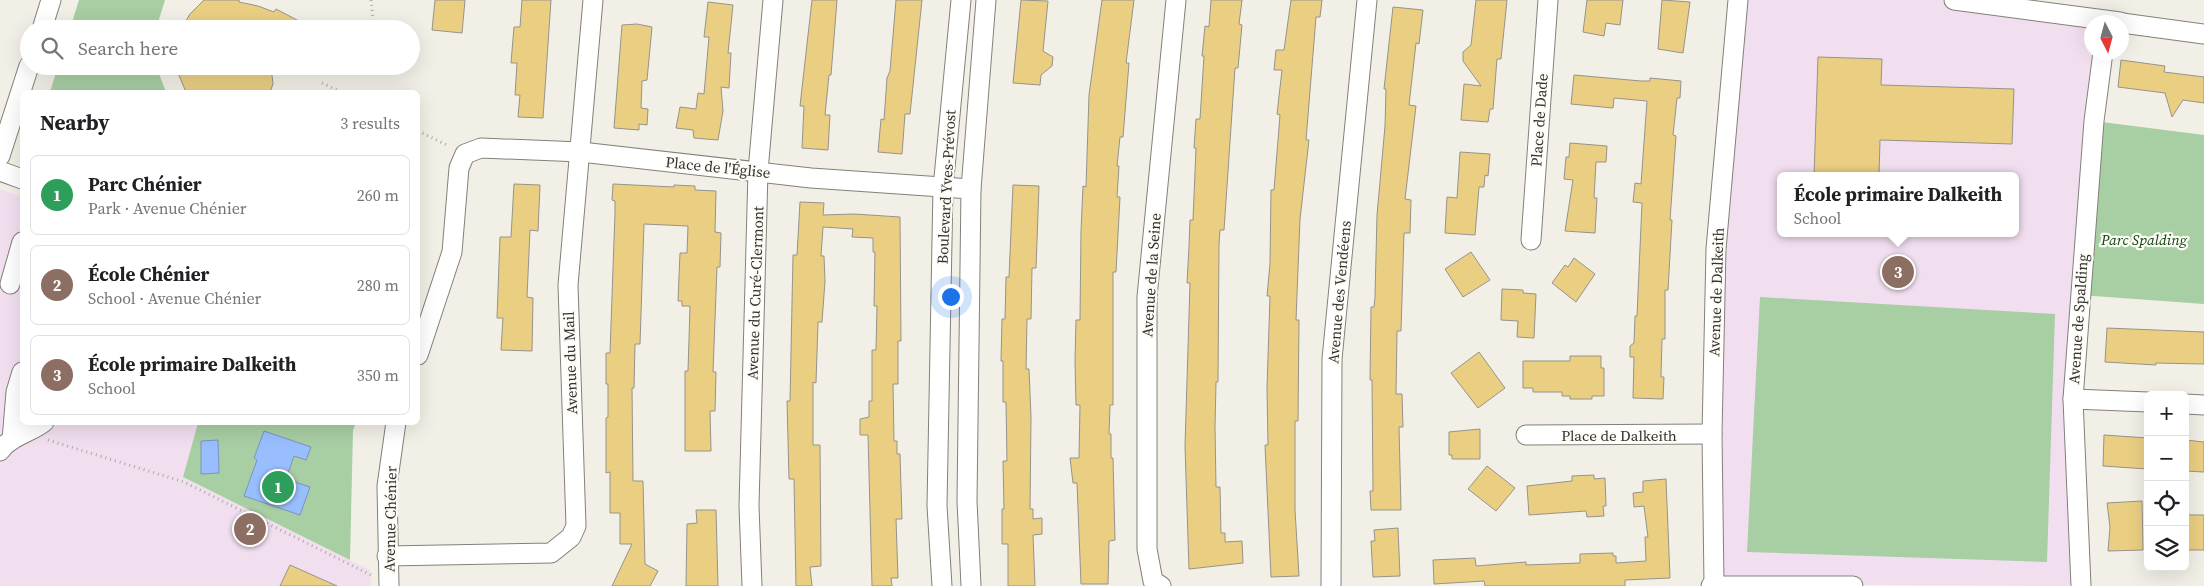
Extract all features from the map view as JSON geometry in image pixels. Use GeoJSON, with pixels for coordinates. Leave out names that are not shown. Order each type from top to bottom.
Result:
{"type":"FeatureCollection","features":[{"type":"Feature","properties":{"kind":"street"},"geometry":{"type":"LineString","coordinates":[[45,20],[51,0]]}},
{"type":"Feature","properties":{"kind":"street","name":"Avenue du Mail"},"geometry":{"type":"LineString","coordinates":[[388,572],[551,553],[571,538],[576,526],[568,285],[593,0]]}},
{"type":"Feature","properties":{"kind":"street","name":"Avenue du Curé-Clermont"},"geometry":{"type":"LineString","coordinates":[[752,586],[748,506],[758,172],[773,0]]}},
{"type":"Feature","properties":{"kind":"street","name":"Boulevard Yves-Prévost"},"geometry":{"type":"LineString","coordinates":[[942,586],[937,495],[943,188],[961,0]]}},
{"type":"Feature","properties":{"kind":"street","name":"Boulevard Yves-Prévost"},"geometry":{"type":"LineString","coordinates":[[971,586],[967,494],[971,189],[986,0]]}},
{"type":"Feature","properties":{"kind":"street","name":"Avenue de la Seine"},"geometry":{"type":"LineString","coordinates":[[1157,584],[1147,549],[1147,297],[1176,0]]}},
{"type":"Feature","properties":{"kind":"street","name":"Avenue des Vendéens"},"geometry":{"type":"LineString","coordinates":[[1331,586],[1332,358],[1367,0]]}},
{"type":"Feature","properties":{"kind":"street","name":"Place de Dade"},"geometry":{"type":"LineString","coordinates":[[1531,240],[1548,0]]}},
{"type":"Feature","properties":{"kind":"street","name":"Avenue de Dalkeith"},"geometry":{"type":"LineString","coordinates":[[1712,585],[1712,434],[1716,249],[1738,0]]}},
{"type":"Feature","properties":{"kind":"street"},"geometry":{"type":"LineString","coordinates":[[1954,0],[2084,18]]}},
{"type":"Feature","properties":{"kind":"street"},"geometry":{"type":"LineString","coordinates":[[2129,24],[2204,34]]}},
{"type":"Feature","properties":{"kind":"street","name":"Avenue de Spalding"},"geometry":{"type":"LineString","coordinates":[[2081,586],[2073,399],[2094,121],[2102,60]]}},
{"type":"Feature","properties":{"kind":"street"},"geometry":{"type":"LineString","coordinates":[[21,90],[26,75]]}},
{"type":"Feature","properties":{"kind":"street"},"geometry":{"type":"LineString","coordinates":[[0,156],[20,94]]}},
{"type":"Feature","properties":{"kind":"street","name":"Place de l'Église"},"geometry":{"type":"LineString","coordinates":[[465,154],[481,148],[581,152],[812,178],[971,189]]}},
{"type":"Feature","properties":{"kind":"street"},"geometry":{"type":"LineString","coordinates":[[420,344],[426,310],[452,252],[459,168],[465,154]]}},
{"type":"Feature","properties":{"kind":"street"},"geometry":{"type":"LineString","coordinates":[[0,171],[20,178]]}},
{"type":"Feature","properties":{"kind":"street"},"geometry":{"type":"LineString","coordinates":[[11,285],[20,250]]}},
{"type":"Feature","properties":{"kind":"street"},"geometry":{"type":"LineString","coordinates":[[12,441],[16,392],[20,379]]}},
{"type":"Feature","properties":{"kind":"street"},"geometry":{"type":"LineString","coordinates":[[2073,399],[2144,402]]}},
{"type":"Feature","properties":{"kind":"street"},"geometry":{"type":"LineString","coordinates":[[2189,404],[2204,405]]}},
{"type":"Feature","properties":{"kind":"street"},"geometry":{"type":"LineString","coordinates":[[12,441],[40,425]]}},
{"type":"Feature","properties":{"kind":"street","name":"Avenue Chénier"},"geometry":{"type":"LineString","coordinates":[[388,572],[387,486],[396,425]]}},
{"type":"Feature","properties":{"kind":"street","name":"Place de Dalkeith"},"geometry":{"type":"LineString","coordinates":[[1526,435],[1712,434]]}},
{"type":"Feature","properties":{"kind":"street"},"geometry":{"type":"LineString","coordinates":[[937,495],[967,494]]}},
{"type":"Feature","properties":{"kind":"street"},"geometry":{"type":"LineString","coordinates":[[1712,585],[1853,586]]}},
{"type":"Feature","properties":{"kind":"path"},"geometry":{"type":"LineString","coordinates":[[371,0],[373,20]]}},
{"type":"Feature","properties":{"kind":"path"},"geometry":{"type":"LineString","coordinates":[[322,83],[337,90]]}},
{"type":"Feature","properties":{"kind":"path"},"geometry":{"type":"LineString","coordinates":[[420,131],[465,154]]}},
{"type":"Feature","properties":{"kind":"path"},"geometry":{"type":"LineString","coordinates":[[12,441],[184,482],[368,575],[388,572]]}},
{"type":"Feature","properties":{"kind":"shaded area"},"geometry":{"type":"Polygon","coordinates":[[[1738,0],[1954,0],[2084,21],[2084,60],[2102,60],[2080,295],[2081,586],[1714,584],[1712,434],[1738,0]]]}},
{"type":"Feature","properties":{"kind":"shaded area"},"geometry":{"type":"Polygon","coordinates":[[[0,189],[20,196],[20,425],[197,425],[183,477],[370,570],[371,586],[0,586],[0,189]]]}},
{"type":"Feature","properties":{"kind":"green space"},"geometry":{"type":"Polygon","coordinates":[[[79,0],[165,0],[159,20],[73,20],[79,0]]]}},
{"type":"Feature","properties":{"kind":"green space"},"geometry":{"type":"Polygon","coordinates":[[[55,75],[159,75],[165,90],[51,90],[55,75]]]}},
{"type":"Feature","properties":{"kind":"green space","name":"Parc Spalding"},"geometry":{"type":"Polygon","coordinates":[[[2094,121],[2204,135],[2204,304],[2080,295],[2094,121]]]}},
{"type":"Feature","properties":{"kind":"green space"},"geometry":{"type":"Polygon","coordinates":[[[1760,297],[2055,314],[2047,562],[1747,552],[1760,297]]]}},
{"type":"Feature","properties":{"kind":"green space"},"geometry":{"type":"Polygon","coordinates":[[[197,425],[355,425],[353,430],[350,560],[183,477],[197,425]]]}},
{"type":"Feature","properties":{"kind":"water"},"geometry":{"type":"Polygon","coordinates":[[[264,431],[311,447],[306,460],[294,456],[286,479],[310,487],[300,515],[244,496],[257,460],[254,458],[264,431]]]}},
{"type":"Feature","properties":{"kind":"water"},"geometry":{"type":"Polygon","coordinates":[[[218,440],[219,473],[201,474],[201,441],[218,440]]]}},
{"type":"Feature","properties":{"kind":"building"},"geometry":{"type":"Polygon","coordinates":[[[204,0],[239,0],[239,2],[274,12],[276,9],[297,20],[186,20],[204,0]]]}},
{"type":"Feature","properties":{"kind":"building"},"geometry":{"type":"Polygon","coordinates":[[[435,0],[465,0],[462,33],[432,30],[435,0]]]}},
{"type":"Feature","properties":{"kind":"building"},"geometry":{"type":"Polygon","coordinates":[[[522,0],[551,0],[543,118],[518,117],[520,95],[515,95],[517,63],[511,63],[514,27],[520,27],[522,0]]]}},
{"type":"Feature","properties":{"kind":"building"},"geometry":{"type":"Polygon","coordinates":[[[812,0],[837,0],[831,75],[829,75],[825,115],[830,115],[828,150],[802,148],[804,106],[800,106],[812,0]]]}},
{"type":"Feature","properties":{"kind":"building"},"geometry":{"type":"Polygon","coordinates":[[[896,0],[922,0],[910,114],[905,114],[902,154],[878,152],[881,119],[884,120],[887,78],[890,71],[896,0]]]}},
{"type":"Feature","properties":{"kind":"building"},"geometry":{"type":"Polygon","coordinates":[[[1021,0],[1048,1],[1043,51],[1053,57],[1052,66],[1041,75],[1040,85],[1013,83],[1021,0]]]}},
{"type":"Feature","properties":{"kind":"building"},"geometry":{"type":"Polygon","coordinates":[[[1102,0],[1134,0],[1126,63],[1129,63],[1123,137],[1120,137],[1117,166],[1119,166],[1117,197],[1120,197],[1116,272],[1113,272],[1113,405],[1110,405],[1109,434],[1111,434],[1111,458],[1113,458],[1115,540],[1109,541],[1108,584],[1081,584],[1077,483],[1073,483],[1070,458],[1079,458],[1080,405],[1076,405],[1076,320],[1080,320],[1081,231],[1083,186],[1086,187],[1089,95],[1102,0]]]}},
{"type":"Feature","properties":{"kind":"building"},"geometry":{"type":"Polygon","coordinates":[[[1211,0],[1242,0],[1239,24],[1242,25],[1238,68],[1235,68],[1224,230],[1220,230],[1219,244],[1218,382],[1216,382],[1215,427],[1216,487],[1220,487],[1221,533],[1225,533],[1225,542],[1242,541],[1243,563],[1189,569],[1185,446],[1190,283],[1187,283],[1190,220],[1193,220],[1196,119],[1200,119],[1204,56],[1202,56],[1205,26],[1209,27],[1211,0]]]}},
{"type":"Feature","properties":{"kind":"building"},"geometry":{"type":"Polygon","coordinates":[[[1291,0],[1322,0],[1320,17],[1316,17],[1306,140],[1309,140],[1300,219],[1296,320],[1299,320],[1298,421],[1295,421],[1295,510],[1299,576],[1271,577],[1265,445],[1268,445],[1267,388],[1270,296],[1267,296],[1270,264],[1271,190],[1274,190],[1280,115],[1277,114],[1282,70],[1274,70],[1276,50],[1284,50],[1291,0]]]}},
{"type":"Feature","properties":{"kind":"building"},"geometry":{"type":"Polygon","coordinates":[[[1476,0],[1507,0],[1501,59],[1497,59],[1493,109],[1490,109],[1488,122],[1461,120],[1464,84],[1481,86],[1463,61],[1463,52],[1471,45],[1476,0]]]}},
{"type":"Feature","properties":{"kind":"building"},"geometry":{"type":"Polygon","coordinates":[[[1587,0],[1623,0],[1620,25],[1606,23],[1604,36],[1583,32],[1587,0]]]}},
{"type":"Feature","properties":{"kind":"building"},"geometry":{"type":"Polygon","coordinates":[[[1662,0],[1690,2],[1683,53],[1658,49],[1662,0]]]}},
{"type":"Feature","properties":{"kind":"building"},"geometry":{"type":"Polygon","coordinates":[[[708,2],[733,5],[728,53],[731,53],[729,88],[721,87],[723,111],[718,140],[694,138],[693,130],[676,128],[680,107],[696,109],[698,93],[704,94],[709,37],[704,37],[708,2]]]}},
{"type":"Feature","properties":{"kind":"building"},"geometry":{"type":"Polygon","coordinates":[[[1393,7],[1423,10],[1419,44],[1416,43],[1409,105],[1416,106],[1405,199],[1411,200],[1410,233],[1404,233],[1401,331],[1397,331],[1396,394],[1402,394],[1403,427],[1399,427],[1401,510],[1371,510],[1370,491],[1373,491],[1372,380],[1370,380],[1371,307],[1374,307],[1375,297],[1377,215],[1385,126],[1386,89],[1384,89],[1393,7]]]}},
{"type":"Feature","properties":{"kind":"building"},"geometry":{"type":"Polygon","coordinates":[[[637,24],[652,27],[647,80],[642,81],[641,108],[648,109],[647,125],[639,124],[639,130],[614,128],[622,25],[637,24]]]}},
{"type":"Feature","properties":{"kind":"building"},"geometry":{"type":"Polygon","coordinates":[[[1818,57],[1882,59],[1881,85],[2014,89],[2012,144],[1880,140],[1879,172],[1814,172],[1818,57]]]}},
{"type":"Feature","properties":{"kind":"building"},"geometry":{"type":"Polygon","coordinates":[[[2121,60],[2165,66],[2164,72],[2204,77],[2204,103],[2183,100],[2172,117],[2165,93],[2118,87],[2121,60]]]}},
{"type":"Feature","properties":{"kind":"building"},"geometry":{"type":"Polygon","coordinates":[[[179,75],[272,75],[273,84],[271,90],[185,90],[179,75]]]}},
{"type":"Feature","properties":{"kind":"building"},"geometry":{"type":"Polygon","coordinates":[[[1574,75],[1641,81],[1650,81],[1650,78],[1681,81],[1680,98],[1677,98],[1673,135],[1676,136],[1670,220],[1672,220],[1668,290],[1665,290],[1665,339],[1662,339],[1661,377],[1664,377],[1663,399],[1633,398],[1634,357],[1630,357],[1630,346],[1634,343],[1635,316],[1637,316],[1642,203],[1633,202],[1635,183],[1641,184],[1647,101],[1614,98],[1613,108],[1571,104],[1574,75]]]}},
{"type":"Feature","properties":{"kind":"building"},"geometry":{"type":"Polygon","coordinates":[[[1570,143],[1607,146],[1606,162],[1596,162],[1594,198],[1597,198],[1595,233],[1565,231],[1573,180],[1564,179],[1566,157],[1569,157],[1570,143]]]}},
{"type":"Feature","properties":{"kind":"building"},"geometry":{"type":"Polygon","coordinates":[[[1460,152],[1490,154],[1488,176],[1485,175],[1484,187],[1479,187],[1475,235],[1445,233],[1447,197],[1457,198],[1460,152]]]}},
{"type":"Feature","properties":{"kind":"building"},"geometry":{"type":"Polygon","coordinates":[[[514,184],[540,185],[538,231],[530,230],[527,297],[533,298],[532,351],[501,350],[503,318],[497,318],[500,237],[511,237],[514,184]]]}},
{"type":"Feature","properties":{"kind":"building"},"geometry":{"type":"Polygon","coordinates":[[[613,184],[674,187],[674,185],[695,186],[695,190],[716,191],[715,232],[721,233],[720,267],[717,267],[713,372],[716,372],[715,411],[710,411],[711,451],[685,451],[685,371],[688,371],[690,306],[682,306],[682,301],[678,301],[680,253],[687,253],[688,226],[644,224],[640,344],[635,344],[634,388],[632,388],[633,481],[643,481],[645,564],[658,571],[650,586],[612,586],[632,544],[620,544],[620,513],[610,513],[610,472],[606,473],[608,384],[606,384],[606,353],[610,353],[615,213],[615,201],[612,200],[613,184]]]}},
{"type":"Feature","properties":{"kind":"building"},"geometry":{"type":"Polygon","coordinates":[[[1013,185],[1039,186],[1036,268],[1032,268],[1031,319],[1027,319],[1026,369],[1029,369],[1031,417],[1030,509],[1033,509],[1033,519],[1042,518],[1042,534],[1033,535],[1035,586],[1008,586],[1008,544],[1002,544],[1002,509],[1004,509],[1003,461],[1007,461],[1006,402],[1003,402],[1003,361],[1001,361],[1002,319],[1005,319],[1006,277],[1009,277],[1013,185]]]}},
{"type":"Feature","properties":{"kind":"building"},"geometry":{"type":"Polygon","coordinates":[[[800,202],[824,203],[823,215],[854,214],[900,217],[901,341],[898,341],[898,384],[893,384],[894,441],[897,441],[897,454],[900,454],[902,519],[896,519],[898,578],[891,578],[892,586],[872,586],[868,435],[860,435],[860,419],[869,417],[869,401],[872,401],[872,350],[876,350],[877,306],[874,306],[875,252],[873,252],[873,238],[852,237],[853,229],[823,227],[821,256],[824,256],[825,281],[822,322],[818,322],[816,383],[813,382],[813,445],[820,445],[821,566],[810,567],[812,586],[796,586],[794,479],[789,479],[787,401],[790,401],[793,255],[797,255],[800,202]]]}},
{"type":"Feature","properties":{"kind":"building"},"geometry":{"type":"Polygon","coordinates":[[[1471,252],[1490,280],[1463,297],[1445,269],[1471,252]]]}},
{"type":"Feature","properties":{"kind":"building"},"geometry":{"type":"Polygon","coordinates":[[[1574,258],[1595,274],[1576,302],[1552,283],[1565,265],[1568,267],[1574,258]]]}},
{"type":"Feature","properties":{"kind":"building"},"geometry":{"type":"Polygon","coordinates":[[[1502,289],[1523,290],[1523,293],[1536,294],[1534,338],[1517,337],[1518,321],[1501,320],[1502,289]]]}},
{"type":"Feature","properties":{"kind":"building"},"geometry":{"type":"Polygon","coordinates":[[[2107,328],[2204,332],[2204,364],[2156,363],[2156,365],[2105,362],[2107,328]]]}},
{"type":"Feature","properties":{"kind":"building"},"geometry":{"type":"Polygon","coordinates":[[[1479,352],[1505,388],[1478,408],[1451,373],[1479,352]]]}},
{"type":"Feature","properties":{"kind":"building"},"geometry":{"type":"Polygon","coordinates":[[[1570,356],[1601,356],[1601,368],[1604,368],[1604,396],[1592,396],[1592,399],[1570,399],[1570,396],[1562,396],[1562,392],[1533,392],[1533,388],[1523,388],[1523,361],[1570,361],[1570,356]]]}},
{"type":"Feature","properties":{"kind":"building"},"geometry":{"type":"Polygon","coordinates":[[[1480,429],[1480,459],[1452,459],[1452,455],[1449,455],[1449,432],[1480,429]]]}},
{"type":"Feature","properties":{"kind":"building"},"geometry":{"type":"Polygon","coordinates":[[[2104,435],[2144,438],[2144,469],[2103,466],[2104,435]]]}},
{"type":"Feature","properties":{"kind":"building"},"geometry":{"type":"Polygon","coordinates":[[[2189,440],[2204,442],[2204,472],[2189,471],[2189,440]]]}},
{"type":"Feature","properties":{"kind":"building"},"geometry":{"type":"Polygon","coordinates":[[[1487,466],[1515,488],[1496,511],[1468,489],[1487,466]]]}},
{"type":"Feature","properties":{"kind":"building"},"geometry":{"type":"Polygon","coordinates":[[[1594,475],[1594,479],[1605,478],[1606,506],[1603,506],[1604,516],[1587,517],[1586,511],[1529,515],[1527,486],[1572,481],[1572,476],[1594,475]]]}},
{"type":"Feature","properties":{"kind":"building"},"geometry":{"type":"Polygon","coordinates":[[[1666,479],[1670,578],[1625,580],[1625,586],[1485,586],[1484,581],[1434,584],[1433,560],[1475,558],[1476,566],[1526,562],[1526,565],[1580,563],[1580,554],[1613,553],[1613,556],[1616,556],[1616,563],[1646,561],[1645,537],[1648,537],[1644,506],[1634,507],[1633,493],[1643,492],[1643,481],[1666,479]]]}},
{"type":"Feature","properties":{"kind":"building"},"geometry":{"type":"Polygon","coordinates":[[[2142,501],[2143,550],[2108,551],[2110,527],[2107,503],[2142,501]]]}},
{"type":"Feature","properties":{"kind":"building"},"geometry":{"type":"Polygon","coordinates":[[[696,510],[716,510],[718,586],[686,586],[687,524],[697,523],[696,510]]]}},
{"type":"Feature","properties":{"kind":"building"},"geometry":{"type":"Polygon","coordinates":[[[2189,515],[2204,515],[2204,550],[2189,550],[2189,515]]]}},
{"type":"Feature","properties":{"kind":"building"},"geometry":{"type":"Polygon","coordinates":[[[1398,528],[1400,576],[1373,577],[1371,541],[1375,541],[1374,530],[1398,528]]]}},
{"type":"Feature","properties":{"kind":"building"},"geometry":{"type":"Polygon","coordinates":[[[290,565],[337,586],[280,586],[290,565]]]}},
{"type":"Feature","properties":{"kind":"place","name":"École primaire Dalkeith"},"geometry":{"type":"Point","coordinates":[1898,272]}},
{"type":"Feature","properties":{"kind":"place","name":"Parc Chénier"},"geometry":{"type":"Point","coordinates":[278,487]}},
{"type":"Feature","properties":{"kind":"place","name":"École Chénier"},"geometry":{"type":"Point","coordinates":[250,529]}}]}
